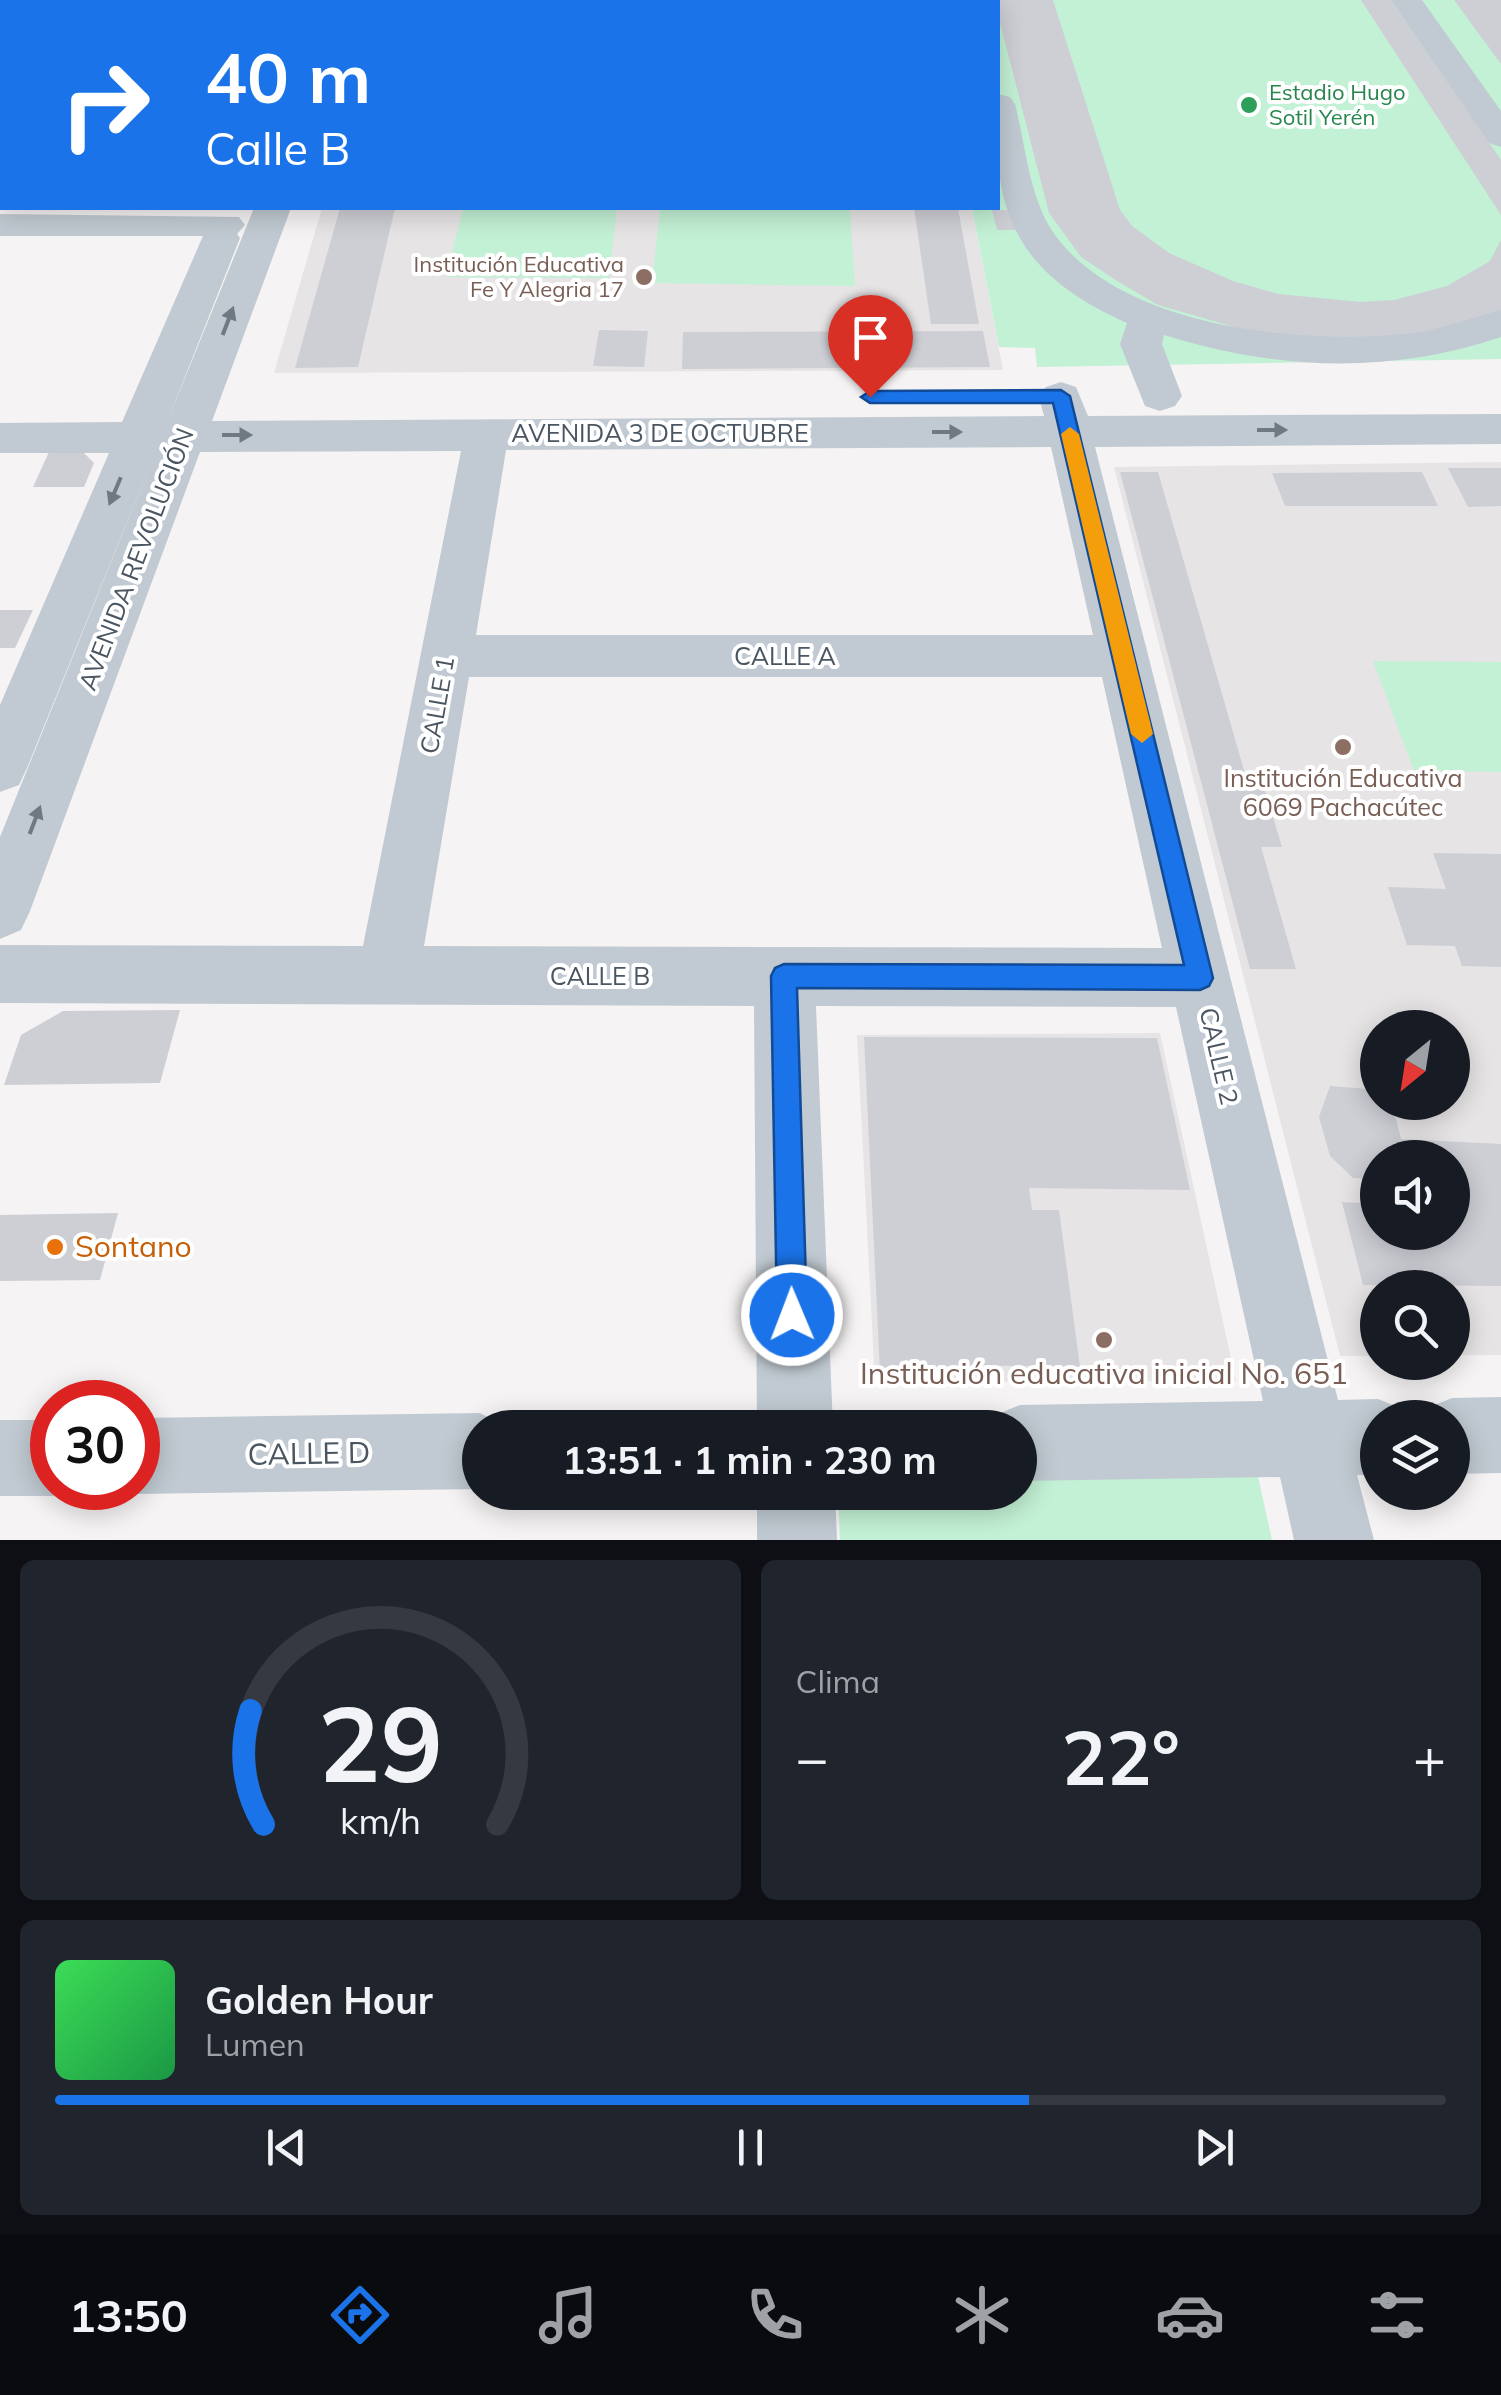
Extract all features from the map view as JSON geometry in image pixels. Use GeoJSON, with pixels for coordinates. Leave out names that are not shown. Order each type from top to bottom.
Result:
{"type":"FeatureCollection","features":[{"type":"Feature","properties":{"kind":"street"},"geometry":{"type":"LineString","coordinates":[[1406,0],[1501,136]]}},
{"type":"Feature","properties":{"kind":"street"},"geometry":{"type":"LineString","coordinates":[[1000,112],[1031,228],[1071,270],[1128,308],[1149,317],[1194,333],[1268,346],[1348,350],[1419,346],[1467,337],[1501,323]]}},
{"type":"Feature","properties":{"kind":"street","name":"AVENIDA REVOLUCIÓN"},"geometry":{"type":"LineString","coordinates":[[0,768],[271,210]]}},
{"type":"Feature","properties":{"kind":"street"},"geometry":{"type":"LineString","coordinates":[[0,225],[230,216]]}},
{"type":"Feature","properties":{"kind":"street","name":"AVENIDA REVOLUCIÓN"},"geometry":{"type":"LineString","coordinates":[[0,911],[168,417],[230,216]]}},
{"type":"Feature","properties":{"kind":"street"},"geometry":{"type":"LineString","coordinates":[[1149,317],[1140,344],[1160,396]]}},
{"type":"Feature","properties":{"kind":"street","name":"AVENIDA 3 DE OCTUBRE"},"geometry":{"type":"LineString","coordinates":[[1065,414],[1160,396],[1501,395]]}},
{"type":"Feature","properties":{"kind":"street","name":"AVENIDA 3 DE OCTUBRE"},"geometry":{"type":"LineString","coordinates":[[0,400],[168,417],[511,422],[1065,414],[1501,429]]}},
{"type":"Feature","properties":{"kind":"street","name":"CALLE 2"},"geometry":{"type":"LineString","coordinates":[[1065,414],[1200,978],[1344,1438],[1334,1540]]}},
{"type":"Feature","properties":{"kind":"street","name":"AVENIDA 3 DE OCTUBRE"},"geometry":{"type":"LineString","coordinates":[[0,438],[168,417]]}},
{"type":"Feature","properties":{"kind":"street","name":"CALLE 1"},"geometry":{"type":"LineString","coordinates":[[388,975],[446,656],[511,422]]}},
{"type":"Feature","properties":{"kind":"street","name":"CALLE A"},"geometry":{"type":"LineString","coordinates":[[446,656],[1123,656]]}},
{"type":"Feature","properties":{"kind":"street","name":"CALLE B"},"geometry":{"type":"LineString","coordinates":[[0,974],[1200,978]]}},
{"type":"Feature","properties":{"kind":"street"},"geometry":{"type":"LineString","coordinates":[[784,976],[794,1410]]}},
{"type":"Feature","properties":{"kind":"street"},"geometry":{"type":"LineString","coordinates":[[1470,1436],[1501,1435]]}},
{"type":"Feature","properties":{"kind":"street"},"geometry":{"type":"LineString","coordinates":[[1037,1443],[1344,1438]]}},
{"type":"Feature","properties":{"kind":"street","name":"CALLE D"},"geometry":{"type":"LineString","coordinates":[[160,1456],[462,1451]]}},
{"type":"Feature","properties":{"kind":"street"},"geometry":{"type":"LineString","coordinates":[[0,1458],[30,1458]]}},
{"type":"Feature","properties":{"kind":"street"},"geometry":{"type":"LineString","coordinates":[[796,1510],[797,1540]]}},
{"type":"Feature","properties":{"kind":"shaded area","name":"Institución Educativa Fe Y Alegria 17"},"geometry":{"type":"Polygon","coordinates":[[[321,210],[972,210],[1003,370],[274,373],[321,210]]]}},
{"type":"Feature","properties":{"kind":"shaded area","name":"Institución Educativa 6069 Pachacútec"},"geometry":{"type":"Polygon","coordinates":[[[1501,462],[1501,1355],[1470,1355],[1470,1270],[1360,1270],[1360,1356],[1340,1356],[1114,467],[1501,462]]]}},
{"type":"Feature","properties":{"kind":"shaded area"},"geometry":{"type":"Polygon","coordinates":[[[1160,1033],[1236,1381],[875,1382],[857,1035],[1160,1033]]]}},
{"type":"Feature","properties":{"kind":"green space","name":"Estadio Hugo Sotil Yerén"},"geometry":{"type":"Polygon","coordinates":[[[1000,0],[1501,0],[1501,359],[1037,367],[1035,348],[999,347],[972,210],[1000,210],[1000,0]]]}},
{"type":"Feature","properties":{"kind":"green space"},"geometry":{"type":"Polygon","coordinates":[[[463,210],[617,210],[609,278],[446,277],[463,210]]]}},
{"type":"Feature","properties":{"kind":"green space"},"geometry":{"type":"Polygon","coordinates":[[[660,210],[850,210],[855,286],[652,283],[660,210]]]}},
{"type":"Feature","properties":{"kind":"green space"},"geometry":{"type":"Polygon","coordinates":[[[1373,661],[1501,662],[1501,772],[1414,771],[1373,661]]]}},
{"type":"Feature","properties":{"kind":"green space"},"geometry":{"type":"Polygon","coordinates":[[[1257,1472],[1272,1540],[840,1540],[839,1510],[1037,1510],[1037,1476],[1257,1472]]]}},
{"type":"Feature","properties":{"kind":"building"},"geometry":{"type":"Polygon","coordinates":[[[1000,0],[1053,0],[1120,210],[1132,226],[1169,253],[1233,281],[1278,294],[1361,302],[1394,300],[1447,286],[1490,261],[1501,240],[1501,310],[1454,328],[1372,340],[1262,335],[1158,305],[1081,257],[1049,213],[1000,23],[1000,0]]]}},
{"type":"Feature","properties":{"kind":"building"},"geometry":{"type":"Polygon","coordinates":[[[1361,0],[1391,0],[1501,160],[1501,215],[1361,0]]]}},
{"type":"Feature","properties":{"kind":"building"},"geometry":{"type":"Polygon","coordinates":[[[1454,0],[1501,0],[1501,64],[1454,0]]]}},
{"type":"Feature","properties":{"kind":"building"},"geometry":{"type":"Polygon","coordinates":[[[339,210],[395,210],[358,367],[295,368],[339,210]]]}},
{"type":"Feature","properties":{"kind":"building"},"geometry":{"type":"Polygon","coordinates":[[[914,210],[958,210],[979,324],[931,324],[914,210]]]}},
{"type":"Feature","properties":{"kind":"building"},"geometry":{"type":"Polygon","coordinates":[[[992,210],[1010,210],[1016,230],[997,230],[992,210]]]}},
{"type":"Feature","properties":{"kind":"building"},"geometry":{"type":"Polygon","coordinates":[[[599,330],[648,331],[644,367],[593,366],[599,330]]]}},
{"type":"Feature","properties":{"kind":"building"},"geometry":{"type":"Polygon","coordinates":[[[983,331],[990,367],[682,369],[683,332],[983,331]]]}},
{"type":"Feature","properties":{"kind":"building"},"geometry":{"type":"Polygon","coordinates":[[[49,452],[83,452],[94,463],[84,487],[33,487],[49,452]]]}},
{"type":"Feature","properties":{"kind":"building"},"geometry":{"type":"Polygon","coordinates":[[[1448,468],[1501,468],[1501,506],[1468,507],[1448,468]]]}},
{"type":"Feature","properties":{"kind":"building"},"geometry":{"type":"Polygon","coordinates":[[[1120,472],[1158,472],[1248,784],[1263,784],[1282,847],[1261,847],[1296,969],[1250,969],[1120,472]]]}},
{"type":"Feature","properties":{"kind":"building"},"geometry":{"type":"Polygon","coordinates":[[[1422,472],[1438,506],[1285,506],[1272,473],[1422,472]]]}},
{"type":"Feature","properties":{"kind":"building"},"geometry":{"type":"Polygon","coordinates":[[[0,610],[33,610],[15,648],[0,648],[0,610]]]}},
{"type":"Feature","properties":{"kind":"building"},"geometry":{"type":"Polygon","coordinates":[[[1433,853],[1501,854],[1501,967],[1462,966],[1455,946],[1407,945],[1388,887],[1446,889],[1433,853]]]}},
{"type":"Feature","properties":{"kind":"building"},"geometry":{"type":"Polygon","coordinates":[[[180,1010],[160,1083],[4,1085],[21,1035],[63,1011],[180,1010]]]}},
{"type":"Feature","properties":{"kind":"building"},"geometry":{"type":"Polygon","coordinates":[[[864,1037],[1157,1038],[1190,1190],[1029,1188],[1032,1210],[1059,1210],[1080,1367],[966,1365],[966,1372],[880,1372],[864,1037]]]}},
{"type":"Feature","properties":{"kind":"building"},"geometry":{"type":"Polygon","coordinates":[[[1330,1086],[1360,1088],[1360,1120],[1396,1120],[1401,1139],[1421,1140],[1360,1140],[1360,1178],[1353,1178],[1330,1156],[1319,1117],[1330,1086]]]}},
{"type":"Feature","properties":{"kind":"building"},"geometry":{"type":"Polygon","coordinates":[[[1470,1142],[1501,1144],[1501,1286],[1470,1286],[1470,1270],[1360,1270],[1360,1273],[1342,1202],[1360,1203],[1360,1250],[1470,1250],[1470,1142]]]}},
{"type":"Feature","properties":{"kind":"building","name":"Sontano"},"geometry":{"type":"Polygon","coordinates":[[[118,1213],[100,1280],[0,1281],[0,1215],[118,1213]]]}},
{"type":"Feature","properties":{"kind":"slow traffic"},"geometry":{"type":"LineString","coordinates":[[1070,434],[1142,734]]}},
{"type":"Feature","properties":{"kind":"place","name":"Estadio Hugo Sotil Yerén"},"geometry":{"type":"Point","coordinates":[1249,105]}},
{"type":"Feature","properties":{"kind":"place","name":"Institución Educativa Fe Y Alegria 17"},"geometry":{"type":"Point","coordinates":[644,277]}},
{"type":"Feature","properties":{"kind":"place","name":"Institución Educativa 6069 Pachacútec"},"geometry":{"type":"Point","coordinates":[1343,747]}},
{"type":"Feature","properties":{"kind":"place","name":"Sontano"},"geometry":{"type":"Point","coordinates":[55,1247]}},
{"type":"Feature","properties":{"kind":"place","name":"Institución educativa inicial No. 651"},"geometry":{"type":"Point","coordinates":[1104,1340]}},
{"type":"Feature","properties":{"kind":"route"},"geometry":{"type":"LineString","coordinates":[[792,1315],[784,976],[1200,978],[1061,396],[870,397]]}}]}
